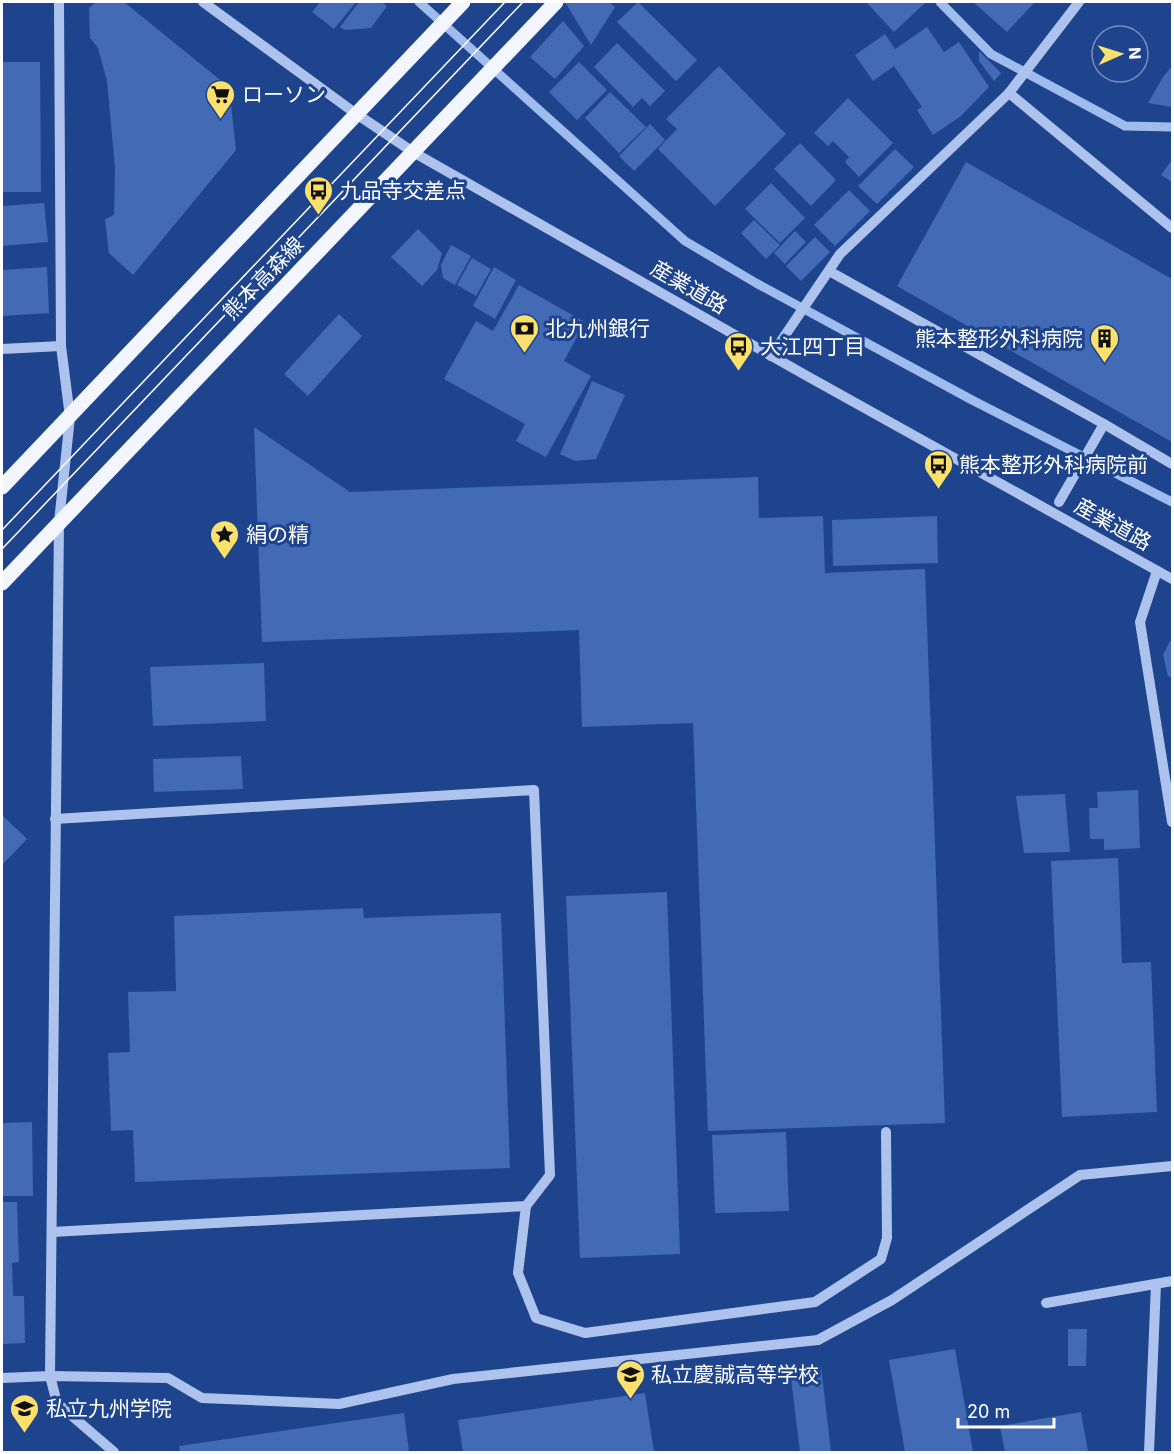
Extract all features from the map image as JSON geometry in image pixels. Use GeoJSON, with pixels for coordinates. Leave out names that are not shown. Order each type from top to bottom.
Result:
{"type":"FeatureCollection","features":[{"type":"Feature","properties":{"kind":"main road"},"geometry":{"type":"LineString","coordinates":[[2,488],[355,113],[463,2]]}},
{"type":"Feature","properties":{"kind":"main road","name":"熊本高森線"},"geometry":{"type":"LineString","coordinates":[[2,583],[556,2]]}},
{"type":"Feature","properties":{"kind":"street"},"geometry":{"type":"LineString","coordinates":[[60,2],[61,346],[70,417],[59,522],[52,1233],[49,1298],[50,1376],[57,1403],[114,1452]]}},
{"type":"Feature","properties":{"kind":"street","name":"産業道路"},"geometry":{"type":"LineString","coordinates":[[203,2],[355,113],[413,152],[771,356],[1173,579]]}},
{"type":"Feature","properties":{"kind":"street"},"geometry":{"type":"LineString","coordinates":[[771,356],[840,254],[1011,91],[1079,2]]}},
{"type":"Feature","properties":{"kind":"street"},"geometry":{"type":"LineString","coordinates":[[1011,91],[1173,228]]}},
{"type":"Feature","properties":{"kind":"street"},"geometry":{"type":"LineString","coordinates":[[829,271],[1173,464]]}},
{"type":"Feature","properties":{"kind":"street"},"geometry":{"type":"LineString","coordinates":[[2,349],[61,346]]}},
{"type":"Feature","properties":{"kind":"street"},"geometry":{"type":"LineString","coordinates":[[1059,502],[1104,424]]}},
{"type":"Feature","properties":{"kind":"street"},"geometry":{"type":"LineString","coordinates":[[1157,571],[1140,622],[1173,822]]}},
{"type":"Feature","properties":{"kind":"street"},"geometry":{"type":"LineString","coordinates":[[55,819],[534,790],[550,1175],[526,1206],[518,1273],[536,1318],[585,1333],[815,1302],[881,1259],[887,1238],[886,1132]]}},
{"type":"Feature","properties":{"kind":"street"},"geometry":{"type":"LineString","coordinates":[[2,1378],[50,1376],[168,1378],[201,1398],[339,1404],[453,1379],[818,1340],[892,1300],[1080,1175],[1173,1166]]}},
{"type":"Feature","properties":{"kind":"street"},"geometry":{"type":"LineString","coordinates":[[52,1233],[526,1206]]}},
{"type":"Feature","properties":{"kind":"street"},"geometry":{"type":"LineString","coordinates":[[1046,1303],[1173,1281]]}},
{"type":"Feature","properties":{"kind":"street"},"geometry":{"type":"LineString","coordinates":[[1149,1452],[1156,1284]]}},
{"type":"Feature","properties":{"kind":"building"},"geometry":{"type":"Polygon","coordinates":[[[96,2],[124,2],[229,87],[236,150],[133,275],[109,253],[105,219],[114,215],[115,168],[107,81],[98,48],[90,38],[89,8],[96,2]]]}},
{"type":"Feature","properties":{"kind":"building"},"geometry":{"type":"Polygon","coordinates":[[[320,2],[356,2],[334,29],[312,12],[320,2]]]}},
{"type":"Feature","properties":{"kind":"building"},"geometry":{"type":"Polygon","coordinates":[[[359,2],[381,2],[387,6],[371,28],[345,30],[340,27],[359,2]]]}},
{"type":"Feature","properties":{"kind":"building"},"geometry":{"type":"Polygon","coordinates":[[[565,2],[609,2],[615,7],[591,45],[565,2]]]}},
{"type":"Feature","properties":{"kind":"building"},"geometry":{"type":"Polygon","coordinates":[[[638,2],[697,60],[676,81],[617,22],[638,2]]]}},
{"type":"Feature","properties":{"kind":"building"},"geometry":{"type":"Polygon","coordinates":[[[866,2],[926,2],[894,32],[866,2]]]}},
{"type":"Feature","properties":{"kind":"building"},"geometry":{"type":"Polygon","coordinates":[[[973,2],[1035,2],[1007,32],[973,2]]]}},
{"type":"Feature","properties":{"kind":"building"},"geometry":{"type":"Polygon","coordinates":[[[563,21],[584,46],[555,79],[530,57],[563,21]]]}},
{"type":"Feature","properties":{"kind":"building"},"geometry":{"type":"Polygon","coordinates":[[[927,27],[944,52],[959,42],[989,87],[961,116],[933,135],[917,110],[922,107],[894,66],[873,81],[855,55],[885,34],[895,49],[927,27]]]}},
{"type":"Feature","properties":{"kind":"building"},"geometry":{"type":"Polygon","coordinates":[[[617,43],[665,91],[650,106],[642,98],[633,107],[594,67],[617,43]]]}},
{"type":"Feature","properties":{"kind":"building"},"geometry":{"type":"Polygon","coordinates":[[[979,51],[1001,73],[994,81],[979,61],[979,51]]]}},
{"type":"Feature","properties":{"kind":"building"},"geometry":{"type":"Polygon","coordinates":[[[2,62],[40,62],[41,192],[2,192],[2,62]]]}},
{"type":"Feature","properties":{"kind":"building"},"geometry":{"type":"Polygon","coordinates":[[[579,62],[607,90],[577,120],[549,92],[579,62]]]}},
{"type":"Feature","properties":{"kind":"building"},"geometry":{"type":"Polygon","coordinates":[[[719,66],[786,134],[715,206],[658,149],[677,129],[666,119],[719,66]]]}},
{"type":"Feature","properties":{"kind":"building"},"geometry":{"type":"Polygon","coordinates":[[[1172,66],[1172,107],[1148,103],[1163,77],[1172,66]]]}},
{"type":"Feature","properties":{"kind":"building"},"geometry":{"type":"Polygon","coordinates":[[[610,92],[646,127],[619,153],[585,118],[610,92]]]}},
{"type":"Feature","properties":{"kind":"building"},"geometry":{"type":"Polygon","coordinates":[[[848,98],[893,143],[859,177],[845,162],[849,157],[833,141],[828,146],[814,133],[848,98]]]}},
{"type":"Feature","properties":{"kind":"building"},"geometry":{"type":"Polygon","coordinates":[[[650,124],[665,140],[634,171],[619,156],[650,124]]]}},
{"type":"Feature","properties":{"kind":"building"},"geometry":{"type":"Polygon","coordinates":[[[800,143],[836,180],[811,206],[774,169],[800,143]]]}},
{"type":"Feature","properties":{"kind":"building"},"geometry":{"type":"Polygon","coordinates":[[[895,149],[914,167],[877,204],[858,186],[895,149]]]}},
{"type":"Feature","properties":{"kind":"building"},"geometry":{"type":"Polygon","coordinates":[[[1172,160],[1172,182],[1161,175],[1172,160]]]}},
{"type":"Feature","properties":{"kind":"building","name":"熊本整形外科病院"},"geometry":{"type":"Polygon","coordinates":[[[966,162],[1172,279],[1172,442],[897,286],[966,162]]]}},
{"type":"Feature","properties":{"kind":"building"},"geometry":{"type":"Polygon","coordinates":[[[771,183],[805,218],[780,243],[745,209],[771,183]]]}},
{"type":"Feature","properties":{"kind":"building"},"geometry":{"type":"Polygon","coordinates":[[[849,190],[870,211],[835,246],[814,225],[849,190]]]}},
{"type":"Feature","properties":{"kind":"building"},"geometry":{"type":"Polygon","coordinates":[[[44,203],[48,242],[2,246],[2,206],[44,203]]]}},
{"type":"Feature","properties":{"kind":"building"},"geometry":{"type":"Polygon","coordinates":[[[754,220],[780,245],[766,259],[741,233],[754,220]]]}},
{"type":"Feature","properties":{"kind":"building"},"geometry":{"type":"Polygon","coordinates":[[[418,229],[442,253],[437,270],[422,286],[391,257],[418,229]]]}},
{"type":"Feature","properties":{"kind":"building"},"geometry":{"type":"Polygon","coordinates":[[[795,231],[806,242],[785,264],[774,253],[795,231]]]}},
{"type":"Feature","properties":{"kind":"building"},"geometry":{"type":"Polygon","coordinates":[[[815,237],[830,252],[801,281],[786,266],[815,237]]]}},
{"type":"Feature","properties":{"kind":"building"},"geometry":{"type":"Polygon","coordinates":[[[451,245],[471,256],[455,285],[443,278],[441,265],[451,245]]]}},
{"type":"Feature","properties":{"kind":"building"},"geometry":{"type":"Polygon","coordinates":[[[472,258],[491,269],[476,296],[457,285],[472,258]]]}},
{"type":"Feature","properties":{"kind":"building"},"geometry":{"type":"Polygon","coordinates":[[[47,267],[49,313],[2,316],[2,270],[47,267]]]}},
{"type":"Feature","properties":{"kind":"building"},"geometry":{"type":"Polygon","coordinates":[[[494,267],[516,280],[495,319],[473,306],[494,267]]]}},
{"type":"Feature","properties":{"kind":"building"},"geometry":{"type":"Polygon","coordinates":[[[519,285],[585,322],[564,361],[591,376],[546,457],[516,441],[525,424],[444,379],[476,321],[493,331],[519,285]]]}},
{"type":"Feature","properties":{"kind":"building"},"geometry":{"type":"Polygon","coordinates":[[[339,314],[362,336],[308,396],[284,374],[339,314]]]}},
{"type":"Feature","properties":{"kind":"building"},"geometry":{"type":"Polygon","coordinates":[[[592,381],[625,395],[596,459],[575,461],[560,454],[592,381]]]}},
{"type":"Feature","properties":{"kind":"building"},"geometry":{"type":"Polygon","coordinates":[[[254,427],[350,492],[758,477],[759,518],[823,516],[825,573],[925,569],[945,1123],[708,1131],[693,723],[582,727],[579,630],[262,642],[254,427]]]}},
{"type":"Feature","properties":{"kind":"building"},"geometry":{"type":"Polygon","coordinates":[[[937,516],[938,563],[833,566],[832,520],[937,516]]]}},
{"type":"Feature","properties":{"kind":"building"},"geometry":{"type":"Polygon","coordinates":[[[1172,641],[1172,678],[1168,676],[1163,655],[1172,641]]]}},
{"type":"Feature","properties":{"kind":"building"},"geometry":{"type":"Polygon","coordinates":[[[264,663],[266,721],[153,726],[150,667],[264,663]]]}},
{"type":"Feature","properties":{"kind":"building"},"geometry":{"type":"Polygon","coordinates":[[[241,756],[243,789],[154,792],[153,759],[241,756]]]}},
{"type":"Feature","properties":{"kind":"building"},"geometry":{"type":"Polygon","coordinates":[[[1138,790],[1140,848],[1104,850],[1104,839],[1090,839],[1089,808],[1098,808],[1097,792],[1138,790]]]}},
{"type":"Feature","properties":{"kind":"building"},"geometry":{"type":"Polygon","coordinates":[[[1065,794],[1070,852],[1024,853],[1016,796],[1065,794]]]}},
{"type":"Feature","properties":{"kind":"building"},"geometry":{"type":"Polygon","coordinates":[[[2,815],[27,839],[2,865],[2,815]]]}},
{"type":"Feature","properties":{"kind":"building"},"geometry":{"type":"Polygon","coordinates":[[[1118,858],[1122,963],[1151,962],[1157,1112],[1062,1117],[1051,861],[1118,858]]]}},
{"type":"Feature","properties":{"kind":"building"},"geometry":{"type":"Polygon","coordinates":[[[667,892],[680,1254],[580,1258],[566,896],[667,892]]]}},
{"type":"Feature","properties":{"kind":"building"},"geometry":{"type":"Polygon","coordinates":[[[363,908],[364,918],[501,913],[510,1168],[135,1182],[133,1130],[111,1131],[108,1053],[130,1052],[128,992],[176,991],[174,916],[363,908]]]}},
{"type":"Feature","properties":{"kind":"building"},"geometry":{"type":"Polygon","coordinates":[[[32,1122],[33,1196],[2,1196],[2,1123],[32,1122]]]}},
{"type":"Feature","properties":{"kind":"building"},"geometry":{"type":"Polygon","coordinates":[[[786,1132],[789,1211],[715,1213],[712,1135],[786,1132]]]}},
{"type":"Feature","properties":{"kind":"building"},"geometry":{"type":"Polygon","coordinates":[[[2,1202],[17,1202],[19,1262],[12,1263],[13,1296],[24,1296],[25,1343],[2,1344],[2,1202]]]}},
{"type":"Feature","properties":{"kind":"building"},"geometry":{"type":"Polygon","coordinates":[[[1068,1329],[1087,1329],[1086,1366],[1068,1366],[1068,1329]]]}},
{"type":"Feature","properties":{"kind":"building"},"geometry":{"type":"Polygon","coordinates":[[[955,1349],[973,1452],[905,1452],[889,1360],[955,1349]]]}},
{"type":"Feature","properties":{"kind":"building"},"geometry":{"type":"Polygon","coordinates":[[[821,1366],[831,1452],[800,1452],[790,1370],[821,1366]]]}},
{"type":"Feature","properties":{"kind":"building"},"geometry":{"type":"Polygon","coordinates":[[[645,1393],[654,1452],[463,1452],[458,1420],[645,1393]]]}},
{"type":"Feature","properties":{"kind":"building"},"geometry":{"type":"Polygon","coordinates":[[[1081,1412],[1088,1452],[1005,1452],[1000,1426],[1081,1412]]]}},
{"type":"Feature","properties":{"kind":"building"},"geometry":{"type":"Polygon","coordinates":[[[404,1413],[409,1452],[180,1452],[179,1446],[404,1413]]]}},
{"type":"Feature","properties":{"kind":"waterway"},"geometry":{"type":"LineString","coordinates":[[419,2],[685,241],[756,283],[972,400],[1172,502]]}},
{"type":"Feature","properties":{"kind":"waterway"},"geometry":{"type":"LineString","coordinates":[[940,2],[991,54],[1125,126],[1172,127]]}},
{"type":"Feature","properties":{"kind":"tram line"},"geometry":{"type":"LineString","coordinates":[[2,530],[505,2]]}},
{"type":"Feature","properties":{"kind":"tram line"},"geometry":{"type":"LineString","coordinates":[[2,549],[523,2]]}},
{"type":"Feature","properties":{"kind":"place","name":"ローソン"},"geometry":{"type":"Point","coordinates":[221,120]}},
{"type":"Feature","properties":{"kind":"place","name":"九品寺交差点"},"geometry":{"type":"Point","coordinates":[319,216]}},
{"type":"Feature","properties":{"kind":"place","name":"北九州銀行"},"geometry":{"type":"Point","coordinates":[524,354]}},
{"type":"Feature","properties":{"kind":"place","name":"熊本整形外科病院"},"geometry":{"type":"Point","coordinates":[1104,364]}},
{"type":"Feature","properties":{"kind":"place","name":"大江四丁目"},"geometry":{"type":"Point","coordinates":[739,372]}},
{"type":"Feature","properties":{"kind":"place","name":"熊本整形外科病院前"},"geometry":{"type":"Point","coordinates":[938,490]}},
{"type":"Feature","properties":{"kind":"place","name":"絹の精"},"geometry":{"type":"Point","coordinates":[225,560]}},
{"type":"Feature","properties":{"kind":"place","name":"私立慶誠高等学校"},"geometry":{"type":"Point","coordinates":[630,1400]}},
{"type":"Feature","properties":{"kind":"place","name":"私立九州学院"},"geometry":{"type":"Point","coordinates":[25,1434]}}]}
